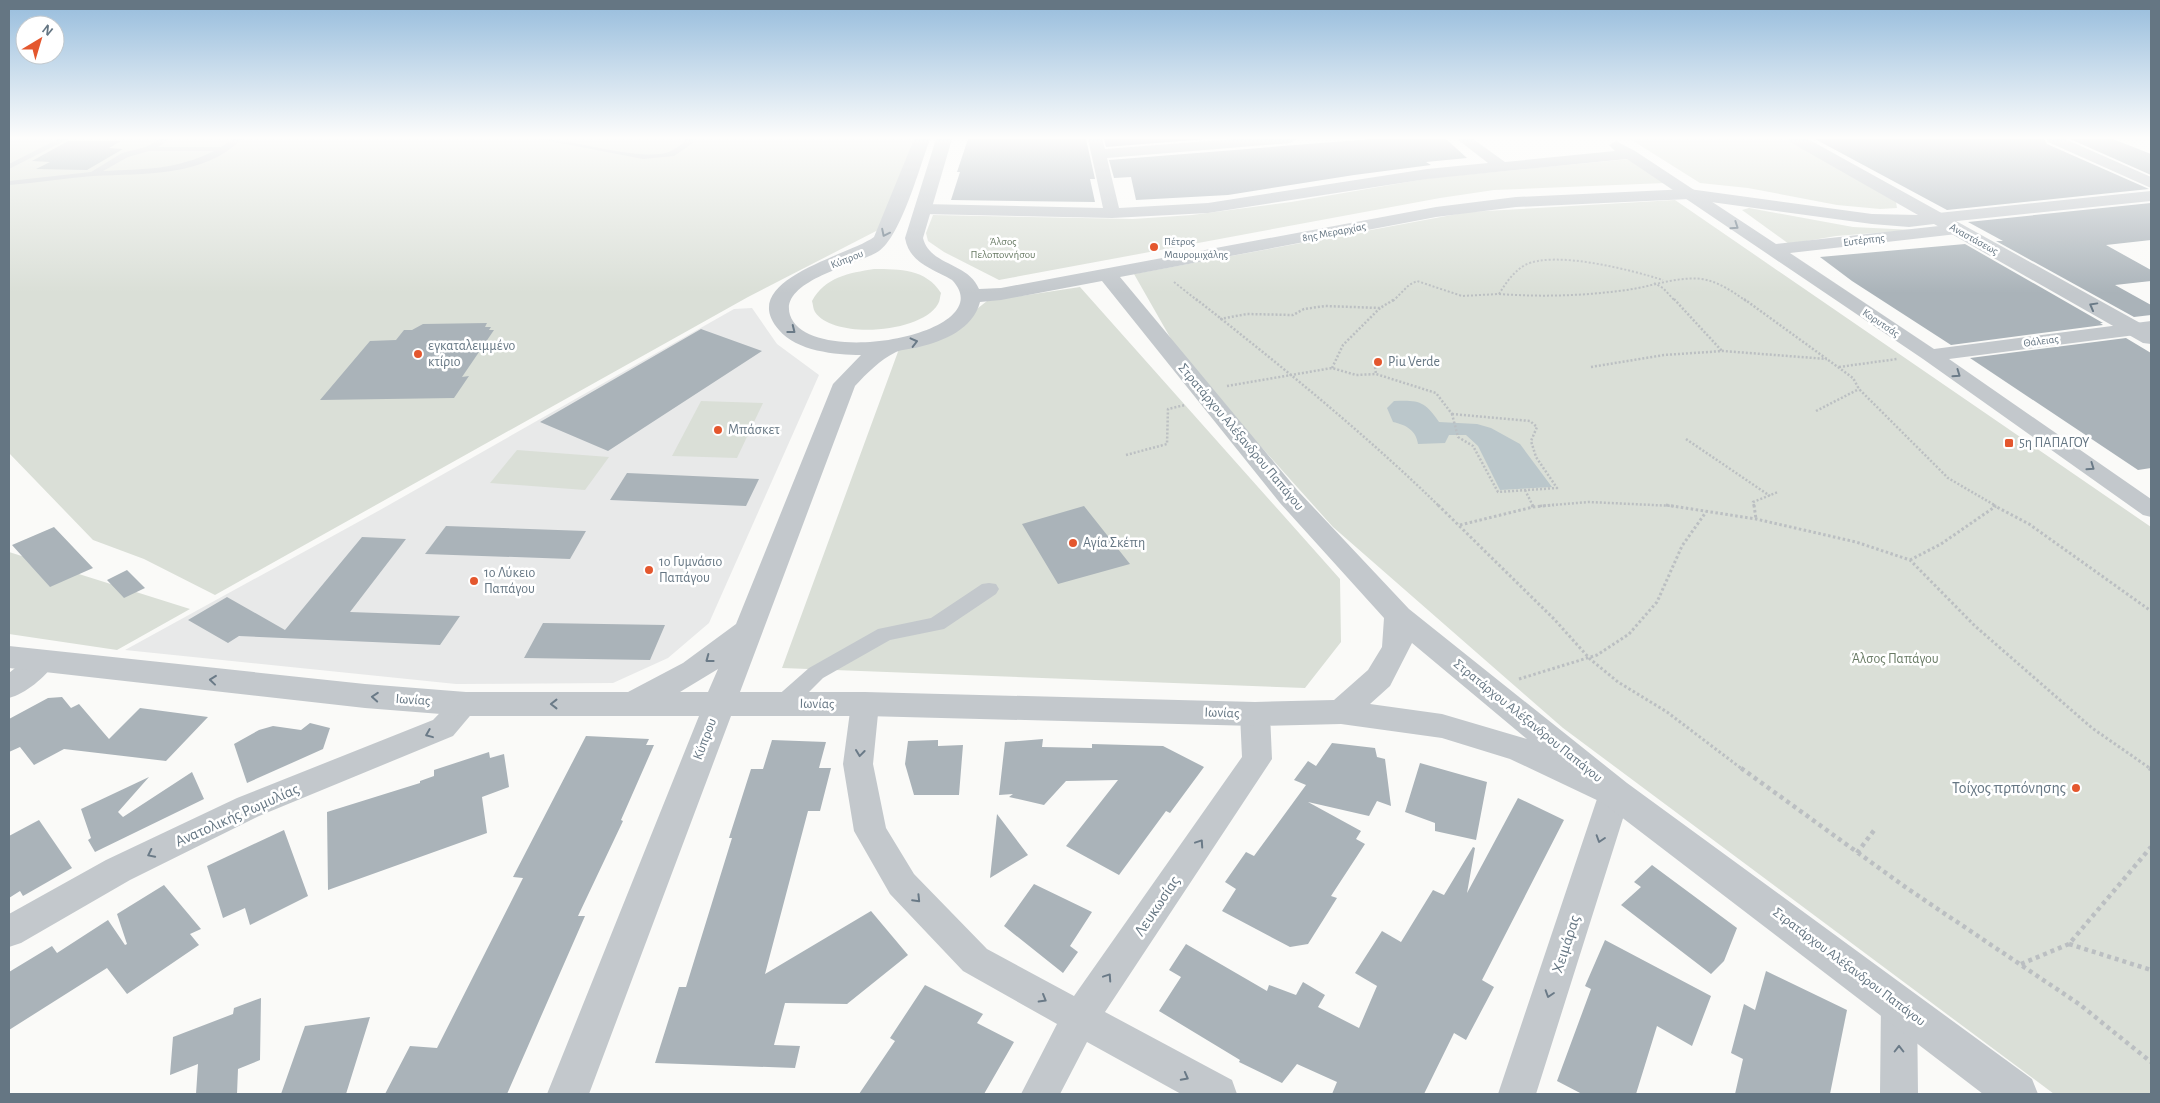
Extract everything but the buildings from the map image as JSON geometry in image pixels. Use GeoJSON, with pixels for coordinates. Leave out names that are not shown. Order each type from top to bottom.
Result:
{"type":"FeatureCollection","features":[{"type":"Feature","properties":{"kind":"street","name":"Κύπρου"},"geometry":{"type":"LineString","coordinates":[[902,190],[882,240],[857,256],[808,275],[787,290],[781,299],[780,317],[795,333],[822,344],[861,349],[891,346],[916,342],[945,330],[964,314],[969,306],[971,296]]}},
{"type":"Feature","properties":{"kind":"street"},"geometry":{"type":"LineString","coordinates":[[928,190],[914,238],[917,252],[924,258],[965,281],[971,296]]}},
{"type":"Feature","properties":{"kind":"street"},"geometry":{"type":"LineString","coordinates":[[1107,190],[1112,213]]}},
{"type":"Feature","properties":{"kind":"street"},"geometry":{"type":"LineString","coordinates":[[922,209],[1112,213],[1208,208],[1327,190]]}},
{"type":"Feature","properties":{"kind":"street","name":"Κορυτσάς"},"geometry":{"type":"LineString","coordinates":[[1684,190],[1930,355],[2151,510]]}},
{"type":"Feature","properties":{"kind":"street","name":"Αναστάσεως"},"geometry":{"type":"LineString","coordinates":[[1889,190],[2146,332]]}},
{"type":"Feature","properties":{"kind":"street","name":"8ης Μεραρχίας"},"geometry":{"type":"LineString","coordinates":[[971,296],[1001,294],[1478,205],[1596,197],[1689,194],[1872,219],[1909,221],[1938,218]]}},
{"type":"Feature","properties":{"kind":"street"},"geometry":{"type":"LineString","coordinates":[[1938,218],[2151,196]]}},
{"type":"Feature","properties":{"kind":"street","name":"Ευτέρπης"},"geometry":{"type":"LineString","coordinates":[[1772,250],[1957,229]]}},
{"type":"Feature","properties":{"kind":"street","name":"Στρατάρχου Αλέξανδρου Παπάγου"},"geometry":{"type":"LineString","coordinates":[[1107,274],[1289,497],[1399,616],[1615,793],[2018,1094]]}},
{"type":"Feature","properties":{"kind":"street","name":"Θάλειας"},"geometry":{"type":"LineString","coordinates":[[1930,355],[2146,332]]}},
{"type":"Feature","properties":{"kind":"street","name":"Κύπρου"},"geometry":{"type":"LineString","coordinates":[[822,344],[833,355],[841,368],[844,384]]}},
{"type":"Feature","properties":{"kind":"street","name":"Κύπρου"},"geometry":{"type":"LineString","coordinates":[[568,1094],[844,384],[860,366],[891,346]]}},
{"type":"Feature","properties":{"kind":"street"},"geometry":{"type":"LineString","coordinates":[[783,704],[816,673],[884,634],[936,624],[989,589]]}},
{"type":"Feature","properties":{"kind":"street"},"geometry":{"type":"LineString","coordinates":[[1341,712],[1379,678],[1397,648],[1399,616]]}},
{"type":"Feature","properties":{"kind":"street"},"geometry":{"type":"LineString","coordinates":[[634,703],[694,670],[748,630]]}},
{"type":"Feature","properties":{"kind":"street","name":"Ιωνίας"},"geometry":{"type":"LineString","coordinates":[[9,657],[40,662],[365,696],[466,704],[865,704],[1255,714],[1341,712],[1442,726],[1521,750],[1615,793]]}},
{"type":"Feature","properties":{"kind":"street"},"geometry":{"type":"LineString","coordinates":[[9,688],[40,662]]}},
{"type":"Feature","properties":{"kind":"street","name":"Ανατολικής Ρωμυλίας"},"geometry":{"type":"LineString","coordinates":[[9,932],[118,870],[248,807],[443,728],[466,704]]}},
{"type":"Feature","properties":{"kind":"street"},"geometry":{"type":"LineString","coordinates":[[865,704],[858,764],[870,831],[902,884],[975,960],[1079,1020],[1218,1094]]}},
{"type":"Feature","properties":{"kind":"street","name":"Λευκωσίας"},"geometry":{"type":"LineString","coordinates":[[1040,1094],[1079,1020],[1257,759],[1255,714]]}},
{"type":"Feature","properties":{"kind":"street","name":"Χειμάρας"},"geometry":{"type":"LineString","coordinates":[[1516,1094],[1615,793]]}},
{"type":"Feature","properties":{"kind":"street"},"geometry":{"type":"LineString","coordinates":[[1898,1094],[1899,1004]]}},
{"type":"Feature","properties":{"kind":"path"},"geometry":{"type":"LineString","coordinates":[[1499,294],[1512,275],[1529,263],[1554,260],[1575,260],[1664,280]]}},
{"type":"Feature","properties":{"kind":"path"},"geometry":{"type":"LineString","coordinates":[[1154,266],[1292,375],[1392,460],[1423,493],[1460,525],[1554,618],[1590,659],[1618,682],[1667,712],[1857,853],[2079,1004],[2151,1062]]}},
{"type":"Feature","properties":{"kind":"path"},"geometry":{"type":"LineString","coordinates":[[1332,368],[1343,345],[1380,308],[1394,300],[1410,284],[1417,281],[1462,296],[1583,294],[1643,287],[1664,280],[1704,278],[1715,280],[1853,378],[1859,389],[1948,478],[1967,492],[2029,524],[2151,611]]}},
{"type":"Feature","properties":{"kind":"path"},"geometry":{"type":"LineString","coordinates":[[1654,283],[1663,288],[1723,351]]}},
{"type":"Feature","properties":{"kind":"path"},"geometry":{"type":"LineString","coordinates":[[1219,319],[1247,314],[1293,315],[1304,309],[1325,306],[1380,308]]}},
{"type":"Feature","properties":{"kind":"path"},"geometry":{"type":"LineString","coordinates":[[1777,327],[1782,327]]}},
{"type":"Feature","properties":{"kind":"path"},"geometry":{"type":"LineString","coordinates":[[1591,367],[1664,355],[1723,351],[1828,359]]}},
{"type":"Feature","properties":{"kind":"path"},"geometry":{"type":"LineString","coordinates":[[1838,367],[1900,359]]}},
{"type":"Feature","properties":{"kind":"path"},"geometry":{"type":"LineString","coordinates":[[1376,367],[1376,374]]}},
{"type":"Feature","properties":{"kind":"path"},"geometry":{"type":"LineString","coordinates":[[1126,455],[1167,444],[1168,409],[1206,394],[1332,368],[1356,375],[1376,374],[1436,393],[1452,414],[1457,435],[1473,446],[1498,492],[1557,488],[1536,457],[1531,441],[1537,427],[1530,421],[1509,417],[1452,414]]}},
{"type":"Feature","properties":{"kind":"path"},"geometry":{"type":"LineString","coordinates":[[1816,411],[1859,389]]}},
{"type":"Feature","properties":{"kind":"path"},"geometry":{"type":"LineString","coordinates":[[1686,439],[1770,496]]}},
{"type":"Feature","properties":{"kind":"path"},"geometry":{"type":"LineString","coordinates":[[1944,480],[1948,478]]}},
{"type":"Feature","properties":{"kind":"path"},"geometry":{"type":"LineString","coordinates":[[1525,490],[1533,507]]}},
{"type":"Feature","properties":{"kind":"path"},"geometry":{"type":"LineString","coordinates":[[1756,519],[1753,502],[1778,492]]}},
{"type":"Feature","properties":{"kind":"path"},"geometry":{"type":"LineString","coordinates":[[1460,525],[1533,507],[1598,502],[1666,505],[1756,519],[1856,542],[1910,560],[1975,626],[2092,728],[2151,769]]}},
{"type":"Feature","properties":{"kind":"path"},"geometry":{"type":"LineString","coordinates":[[1910,560],[1941,544],[1996,506]]}},
{"type":"Feature","properties":{"kind":"path"},"geometry":{"type":"LineString","coordinates":[[1485,686],[1520,679],[1590,659],[1622,643],[1656,603],[1671,576],[1682,548],[1706,512]]}},
{"type":"Feature","properties":{"kind":"path"},"geometry":{"type":"LineString","coordinates":[[1857,853],[1875,829]]}},
{"type":"Feature","properties":{"kind":"path"},"geometry":{"type":"LineString","coordinates":[[2020,964],[2069,944],[2151,847]]}},
{"type":"Feature","properties":{"kind":"path"},"geometry":{"type":"LineString","coordinates":[[2069,944],[2151,970]]}},
{"type":"Feature","properties":{"kind":"shaded area"},"geometry":{"type":"Polygon","coordinates":[[[752,308],[777,344],[819,375],[709,623],[668,658],[613,683],[456,684],[125,650],[380,510],[734,309],[752,308]]]}},
{"type":"Feature","properties":{"kind":"shaded area"},"geometry":{"type":"Polygon","coordinates":[[[1394,401],[1421,403],[1430,410],[1439,422],[1477,424],[1491,428],[1520,444],[1552,487],[1500,490],[1478,446],[1466,435],[1449,435],[1445,443],[1418,444],[1415,435],[1410,429],[1393,422],[1387,408],[1394,401]]]}},
{"type":"Feature","properties":{"kind":"green space"},"geometry":{"type":"Polygon","coordinates":[[[9,190],[895,190],[880,229],[748,297],[215,595],[144,559],[93,540],[9,453],[9,190]]]}},
{"type":"Feature","properties":{"kind":"green space","name":"Άλσος Πελοποννήσου"},"geometry":{"type":"Polygon","coordinates":[[[1358,190],[1491,190],[1440,198],[999,280],[944,252],[928,241],[926,233],[933,215],[1133,219],[1192,215],[1291,202],[1358,190]]]}},
{"type":"Feature","properties":{"kind":"green space"},"geometry":{"type":"Polygon","coordinates":[[[1761,190],[1876,190],[1896,202],[1897,208],[1880,209],[1837,205],[1761,190]]]}},
{"type":"Feature","properties":{"kind":"green space","name":"Άλσος Παπάγου"},"geometry":{"type":"Polygon","coordinates":[[[1675,200],[2151,527],[2151,1094],[2054,1094],[1563,728],[1333,527],[1183,360],[1134,274],[1468,212],[1675,200]]]}},
{"type":"Feature","properties":{"kind":"green space"},"geometry":{"type":"Polygon","coordinates":[[[1749,208],[1853,227],[1914,230],[1836,236],[1789,244],[1742,210],[1749,208]]]}},
{"type":"Feature","properties":{"kind":"green space"},"geometry":{"type":"Polygon","coordinates":[[[874,269],[903,270],[928,279],[941,293],[939,303],[929,314],[915,321],[897,327],[878,329],[840,327],[825,321],[815,312],[812,301],[824,286],[838,278],[874,269]]]}},
{"type":"Feature","properties":{"kind":"green space"},"geometry":{"type":"Polygon","coordinates":[[[1080,287],[1340,579],[1341,642],[1305,688],[782,668],[899,349],[949,331],[987,301],[1080,287]]]}},
{"type":"Feature","properties":{"kind":"green space","name":"Μπάσκετ"},"geometry":{"type":"Polygon","coordinates":[[[701,401],[763,403],[737,458],[672,456],[701,401]]]}},
{"type":"Feature","properties":{"kind":"green space"},"geometry":{"type":"Polygon","coordinates":[[[517,450],[609,457],[585,490],[490,483],[517,450]]]}},
{"type":"Feature","properties":{"kind":"green space"},"geometry":{"type":"Polygon","coordinates":[[[9,552],[190,609],[117,650],[9,634],[9,552]]]}},
{"type":"Feature","properties":{"kind":"place","name":"Πέτρος Μαυρομιχάλης"},"geometry":{"type":"Point","coordinates":[1154,247]}},
{"type":"Feature","properties":{"kind":"place","name":"εγκαταλειμμένο κτίριο"},"geometry":{"type":"Point","coordinates":[418,354]}},
{"type":"Feature","properties":{"kind":"place","name":"Piu Verde"},"geometry":{"type":"Point","coordinates":[1378,362]}},
{"type":"Feature","properties":{"kind":"place","name":"Μπάσκετ"},"geometry":{"type":"Point","coordinates":[718,430]}},
{"type":"Feature","properties":{"kind":"place","name":"5η ΠΑΠΑΓΟΥ"},"geometry":{"type":"Point","coordinates":[2009,443]}},
{"type":"Feature","properties":{"kind":"place","name":"Αγία Σκέπη"},"geometry":{"type":"Point","coordinates":[1073,543]}},
{"type":"Feature","properties":{"kind":"place","name":"1ο Γυμνάσιο Παπάγου"},"geometry":{"type":"Point","coordinates":[649,570]}},
{"type":"Feature","properties":{"kind":"place","name":"1ο Λύκειο Παπάγου"},"geometry":{"type":"Point","coordinates":[474,581]}},
{"type":"Feature","properties":{"kind":"place","name":"Τοίχος πρπόνησης"},"geometry":{"type":"Point","coordinates":[2076,788]}}]}
